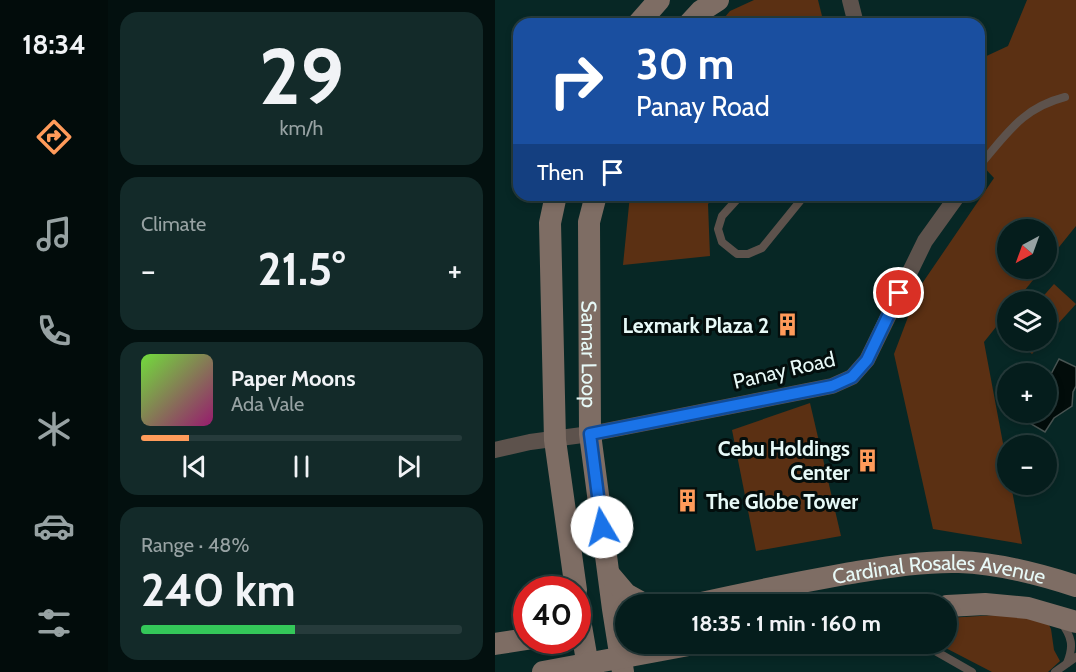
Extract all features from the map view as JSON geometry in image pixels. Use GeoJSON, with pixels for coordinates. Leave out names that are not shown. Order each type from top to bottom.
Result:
{"type":"FeatureCollection","features":[{"type":"Feature","properties":{"kind":"street"},"geometry":{"type":"LineString","coordinates":[[644,18],[660,0]]}},
{"type":"Feature","properties":{"kind":"street"},"geometry":{"type":"LineString","coordinates":[[695,18],[701,11],[718,0]]}},
{"type":"Feature","properties":{"kind":"street"},"geometry":{"type":"LineString","coordinates":[[850,0],[854,18]]}},
{"type":"Feature","properties":{"kind":"street","name":"Samar Loop"},"geometry":{"type":"LineString","coordinates":[[555,201],[550,223],[555,440],[573,576]]}},
{"type":"Feature","properties":{"kind":"street","name":"Samar Loop"},"geometry":{"type":"LineString","coordinates":[[594,201],[589,222],[590,434],[609,574],[615,600]]}},
{"type":"Feature","properties":{"kind":"street","name":"Panay Road"},"geometry":{"type":"LineString","coordinates":[[495,450],[530,442],[590,434],[832,386],[852,377],[867,360],[925,241],[954,201]]}},
{"type":"Feature","properties":{"kind":"street","name":"Cardinal Rosales Avenue"},"geometry":{"type":"LineString","coordinates":[[742,594],[907,564],[960,562],[993,565],[1076,586]]}},
{"type":"Feature","properties":{"kind":"street"},"geometry":{"type":"LineString","coordinates":[[609,574],[626,594]]}},
{"type":"Feature","properties":{"kind":"street","name":"Cardinal Rosales Avenue"},"geometry":{"type":"LineString","coordinates":[[957,605],[985,604],[1028,608],[1066,619]]}},
{"type":"Feature","properties":{"kind":"street"},"geometry":{"type":"LineString","coordinates":[[591,627],[615,623]]}},
{"type":"Feature","properties":{"kind":"street"},"geometry":{"type":"LineString","coordinates":[[495,644],[513,641]]}},
{"type":"Feature","properties":{"kind":"street"},"geometry":{"type":"LineString","coordinates":[[543,672],[622,665],[652,654]]}},
{"type":"Feature","properties":{"kind":"street"},"geometry":{"type":"LineString","coordinates":[[648,672],[663,654]]}},
{"type":"Feature","properties":{"kind":"lane"},"geometry":{"type":"LineString","coordinates":[[985,159],[1018,121],[1032,110],[1065,97]]}},
{"type":"Feature","properties":{"kind":"lane"},"geometry":{"type":"LineString","coordinates":[[736,201],[722,216],[718,229],[722,242],[737,254],[748,254],[762,248],[800,201]]}},
{"type":"Feature","properties":{"kind":"lane"},"geometry":{"type":"LineString","coordinates":[[1066,619],[1071,642],[1071,652],[1067,663]]}},
{"type":"Feature","properties":{"kind":"lane"},"geometry":{"type":"LineString","coordinates":[[940,654],[972,672]]}},
{"type":"Feature","properties":{"kind":"lane"},"geometry":{"type":"LineString","coordinates":[[1055,672],[1076,657]]}},
{"type":"Feature","properties":{"kind":"shaded area"},"geometry":{"type":"Polygon","coordinates":[[[754,0],[818,0],[822,18],[724,18],[730,11],[754,0]]]}},
{"type":"Feature","properties":{"kind":"shaded area"},"geometry":{"type":"Polygon","coordinates":[[[1027,0],[1076,0],[1076,226],[1057,250],[1057,219],[997,219],[997,279],[1034,279],[1024,291],[997,291],[997,326],[984,342],[997,411],[997,423],[999,423],[1001,435],[997,435],[997,495],[1013,495],[1022,544],[933,529],[894,354],[919,288],[978,201],[985,201],[985,191],[994,178],[985,168],[985,57],[1008,46],[1027,0]]]}},
{"type":"Feature","properties":{"kind":"shaded area"},"geometry":{"type":"Polygon","coordinates":[[[629,201],[711,201],[708,204],[710,256],[623,265],[629,201]]]}},
{"type":"Feature","properties":{"kind":"shaded area"},"geometry":{"type":"Polygon","coordinates":[[[1054,284],[1076,304],[1057,325],[1057,291],[1048,291],[1054,284]]]}},
{"type":"Feature","properties":{"kind":"shaded area"},"geometry":{"type":"Polygon","coordinates":[[[1059,359],[1076,367],[1076,386],[1072,406],[1057,416],[1057,363],[1059,359]]]}},
{"type":"Feature","properties":{"kind":"shaded area"},"geometry":{"type":"Polygon","coordinates":[[[810,403],[841,536],[756,551],[732,430],[810,403]]]}},
{"type":"Feature","properties":{"kind":"shaded area"},"geometry":{"type":"Polygon","coordinates":[[[1029,423],[1051,423],[1045,432],[1029,423]]]}},
{"type":"Feature","properties":{"kind":"shaded area"},"geometry":{"type":"Polygon","coordinates":[[[996,615],[1022,617],[1048,623],[1054,650],[1060,661],[1048,672],[992,672],[957,654],[957,617],[996,615]]]}},
{"type":"Feature","properties":{"kind":"place","name":"Lexmark Plaza 2"},"geometry":{"type":"Point","coordinates":[787,325]}},
{"type":"Feature","properties":{"kind":"place","name":"Cebu Holdings Center"},"geometry":{"type":"Point","coordinates":[868,460]}},
{"type":"Feature","properties":{"kind":"place","name":"The Globe Tower"},"geometry":{"type":"Point","coordinates":[688,501]}},
{"type":"Feature","properties":{"kind":"route"},"geometry":{"type":"LineString","coordinates":[[602,527],[590,434],[832,386],[852,377],[867,360],[899,293]]}}]}
